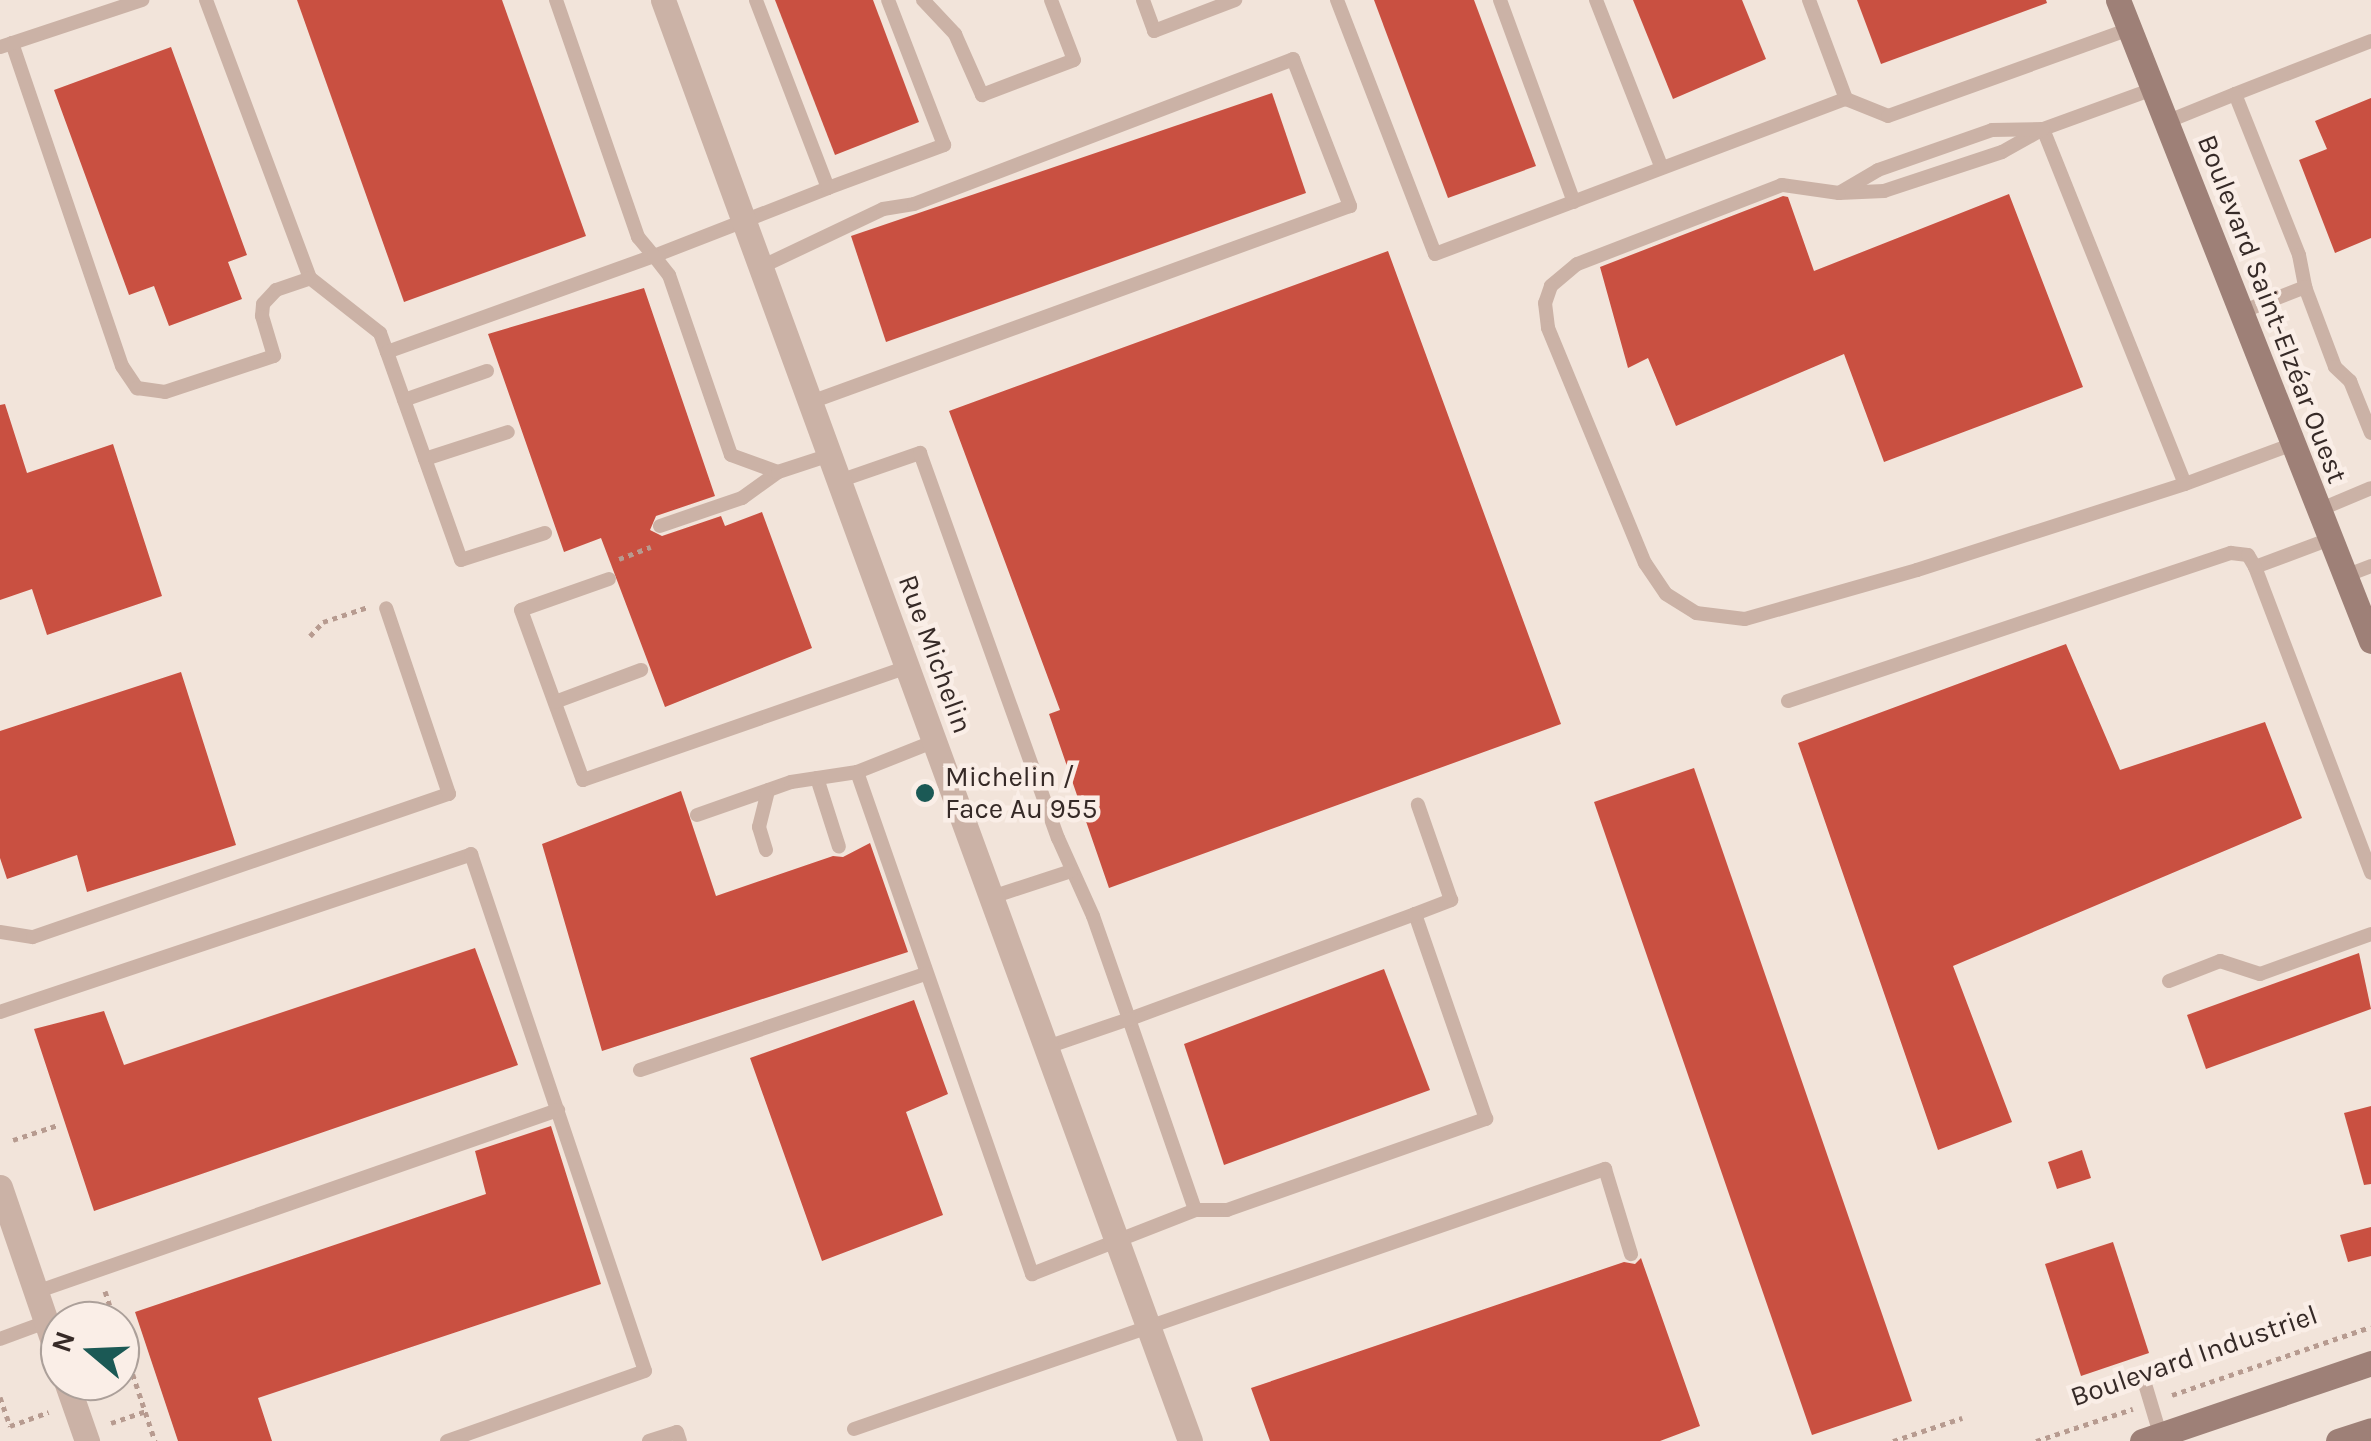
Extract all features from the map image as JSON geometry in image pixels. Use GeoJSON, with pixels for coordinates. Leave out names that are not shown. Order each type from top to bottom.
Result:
{"type":"FeatureCollection","features":[{"type":"Feature","properties":{"kind":"street","name":"Rue Michelin"},"geometry":{"type":"LineString","coordinates":[[663,0],[1190,1441]]}},
{"type":"Feature","properties":{"kind":"street","name":"Boulevard Saint-Elzéar Ouest"},"geometry":{"type":"LineString","coordinates":[[2118,0],[2371,640]]}},
{"type":"Feature","properties":{"kind":"street"},"geometry":{"type":"LineString","coordinates":[[0,1187],[9,1244],[40,1304]]}},
{"type":"Feature","properties":{"kind":"street"},"geometry":{"type":"LineString","coordinates":[[2151,1438],[2371,1364]]}},
{"type":"Feature","properties":{"kind":"street"},"geometry":{"type":"LineString","coordinates":[[73,1401],[87,1441]]}},
{"type":"Feature","properties":{"kind":"street"},"geometry":{"type":"LineString","coordinates":[[2338,1441],[2371,1430]]}},
{"type":"Feature","properties":{"kind":"lane"},"geometry":{"type":"LineString","coordinates":[[142,0],[6,46],[122,366],[137,388],[165,392],[274,356],[262,316],[263,304],[276,290],[310,278]]}},
{"type":"Feature","properties":{"kind":"lane"},"geometry":{"type":"LineString","coordinates":[[206,0],[310,278],[380,333],[462,560],[544,533]]}},
{"type":"Feature","properties":{"kind":"lane"},"geometry":{"type":"LineString","coordinates":[[556,0],[638,237],[669,275],[732,455],[778,472]]}},
{"type":"Feature","properties":{"kind":"lane"},"geometry":{"type":"LineString","coordinates":[[756,0],[828,188]]}},
{"type":"Feature","properties":{"kind":"lane"},"geometry":{"type":"LineString","coordinates":[[387,352],[654,256],[944,145],[888,0]]}},
{"type":"Feature","properties":{"kind":"lane"},"geometry":{"type":"LineString","coordinates":[[923,0],[955,34],[982,96],[1074,60],[1051,0]]}},
{"type":"Feature","properties":{"kind":"lane"},"geometry":{"type":"LineString","coordinates":[[1143,0],[1154,30],[1235,0]]}},
{"type":"Feature","properties":{"kind":"lane"},"geometry":{"type":"LineString","coordinates":[[1337,0],[1435,254],[1846,99],[1888,116],[2130,29]]}},
{"type":"Feature","properties":{"kind":"lane"},"geometry":{"type":"LineString","coordinates":[[1500,0],[1574,202]]}},
{"type":"Feature","properties":{"kind":"lane"},"geometry":{"type":"LineString","coordinates":[[1596,0],[1662,168]]}},
{"type":"Feature","properties":{"kind":"lane"},"geometry":{"type":"LineString","coordinates":[[1809,0],[1846,99]]}},
{"type":"Feature","properties":{"kind":"lane"},"geometry":{"type":"LineString","coordinates":[[2166,122],[2371,42]]}},
{"type":"Feature","properties":{"kind":"lane"},"geometry":{"type":"LineString","coordinates":[[761,268],[884,208],[914,204],[1293,59],[1350,206],[810,402]]}},
{"type":"Feature","properties":{"kind":"lane"},"geometry":{"type":"LineString","coordinates":[[2153,89],[2043,129],[2002,152],[1884,191],[1839,194],[1782,185],[1577,264],[1551,286],[1545,302],[1548,328],[1645,564],[1666,594],[1696,613],[1745,619],[1917,570],[2185,484],[2293,444]]}},
{"type":"Feature","properties":{"kind":"lane"},"geometry":{"type":"LineString","coordinates":[[2235,94],[2298,256],[2304,287],[2335,367],[2350,381],[2371,433]]}},
{"type":"Feature","properties":{"kind":"lane"},"geometry":{"type":"LineString","coordinates":[[1839,194],[1878,170],[1992,130],[2043,129]]}},
{"type":"Feature","properties":{"kind":"lane"},"geometry":{"type":"LineString","coordinates":[[2043,129],[2185,484]]}},
{"type":"Feature","properties":{"kind":"lane"},"geometry":{"type":"LineString","coordinates":[[2241,312],[2304,287]]}},
{"type":"Feature","properties":{"kind":"lane"},"geometry":{"type":"LineString","coordinates":[[404,400],[488,371]]}},
{"type":"Feature","properties":{"kind":"lane"},"geometry":{"type":"LineString","coordinates":[[426,459],[508,432]]}},
{"type":"Feature","properties":{"kind":"lane"},"geometry":{"type":"LineString","coordinates":[[839,481],[920,453],[1071,871],[1093,916],[1195,1210]]}},
{"type":"Feature","properties":{"kind":"lane"},"geometry":{"type":"LineString","coordinates":[[660,526],[742,498],[778,472],[830,455]]}},
{"type":"Feature","properties":{"kind":"lane"},"geometry":{"type":"LineString","coordinates":[[2319,510],[2371,488]]}},
{"type":"Feature","properties":{"kind":"lane"},"geometry":{"type":"LineString","coordinates":[[2255,567],[2330,539]]}},
{"type":"Feature","properties":{"kind":"lane"},"geometry":{"type":"LineString","coordinates":[[1788,701],[2231,553],[2248,555],[2371,873]]}},
{"type":"Feature","properties":{"kind":"lane"},"geometry":{"type":"LineString","coordinates":[[2346,576],[2371,566]]}},
{"type":"Feature","properties":{"kind":"lane"},"geometry":{"type":"LineString","coordinates":[[603,581],[521,610],[583,780],[908,667]]}},
{"type":"Feature","properties":{"kind":"lane"},"geometry":{"type":"LineString","coordinates":[[0,932],[33,937],[450,794],[386,608]]}},
{"type":"Feature","properties":{"kind":"lane"},"geometry":{"type":"LineString","coordinates":[[555,702],[641,670]]}},
{"type":"Feature","properties":{"kind":"lane"},"geometry":{"type":"LineString","coordinates":[[697,815],[768,790],[857,772],[935,740]]}},
{"type":"Feature","properties":{"kind":"lane"},"geometry":{"type":"LineString","coordinates":[[857,772],[1032,1274],[1195,1210],[1228,1210],[1486,1119],[1415,914]]}},
{"type":"Feature","properties":{"kind":"lane"},"geometry":{"type":"LineString","coordinates":[[817,778],[839,847]]}},
{"type":"Feature","properties":{"kind":"lane"},"geometry":{"type":"LineString","coordinates":[[766,850],[759,827],[768,790]]}},
{"type":"Feature","properties":{"kind":"lane"},"geometry":{"type":"LineString","coordinates":[[1047,1046],[1452,900],[1418,805]]}},
{"type":"Feature","properties":{"kind":"lane"},"geometry":{"type":"LineString","coordinates":[[0,1012],[470,854],[645,1371],[447,1441]]}},
{"type":"Feature","properties":{"kind":"lane"},"geometry":{"type":"LineString","coordinates":[[992,897],[1071,871]]}},
{"type":"Feature","properties":{"kind":"lane"},"geometry":{"type":"LineString","coordinates":[[2169,981],[2220,961],[2260,974],[2371,934]]}},
{"type":"Feature","properties":{"kind":"lane"},"geometry":{"type":"LineString","coordinates":[[640,1070],[926,974]]}},
{"type":"Feature","properties":{"kind":"lane"},"geometry":{"type":"LineString","coordinates":[[36,1292],[558,1110]]}},
{"type":"Feature","properties":{"kind":"lane"},"geometry":{"type":"LineString","coordinates":[[854,1430],[1605,1169],[1631,1254]]}},
{"type":"Feature","properties":{"kind":"lane"},"geometry":{"type":"LineString","coordinates":[[0,1339],[40,1324]]}},
{"type":"Feature","properties":{"kind":"lane"},"geometry":{"type":"LineString","coordinates":[[2142,1374],[2151,1403],[2151,1438]]}},
{"type":"Feature","properties":{"kind":"lane"},"geometry":{"type":"LineString","coordinates":[[649,1441],[677,1432],[680,1441]]}},
{"type":"Feature","properties":{"kind":"path"},"geometry":{"type":"LineString","coordinates":[[603,581],[600,566],[651,547],[660,526]]}},
{"type":"Feature","properties":{"kind":"path"},"geometry":{"type":"LineString","coordinates":[[310,636],[323,622],[366,607],[386,608]]}},
{"type":"Feature","properties":{"kind":"path"},"geometry":{"type":"LineString","coordinates":[[13,1140],[58,1125]]}},
{"type":"Feature","properties":{"kind":"path"},"geometry":{"type":"LineString","coordinates":[[102,1283],[108,1301]]}},
{"type":"Feature","properties":{"kind":"path","name":"Boulevard Industriel"},"geometry":{"type":"LineString","coordinates":[[2036,1441],[2371,1327]]}},
{"type":"Feature","properties":{"kind":"path"},"geometry":{"type":"LineString","coordinates":[[140,1394],[156,1441]]}},
{"type":"Feature","properties":{"kind":"path"},"geometry":{"type":"LineString","coordinates":[[0,1398],[10,1426],[48,1412]]}},
{"type":"Feature","properties":{"kind":"path"},"geometry":{"type":"LineString","coordinates":[[110,1424],[146,1412]]}},
{"type":"Feature","properties":{"kind":"path"},"geometry":{"type":"LineString","coordinates":[[1893,1441],[1962,1418]]}},
{"type":"Feature","properties":{"kind":"building"},"geometry":{"type":"Polygon","coordinates":[[[297,0],[502,0],[586,236],[404,302],[297,0]]]}},
{"type":"Feature","properties":{"kind":"building"},"geometry":{"type":"Polygon","coordinates":[[[775,0],[873,0],[919,122],[835,155],[775,0]]]}},
{"type":"Feature","properties":{"kind":"building"},"geometry":{"type":"Polygon","coordinates":[[[1374,0],[1474,0],[1536,166],[1448,198],[1374,0]]]}},
{"type":"Feature","properties":{"kind":"building"},"geometry":{"type":"Polygon","coordinates":[[[1633,0],[1742,0],[1766,59],[1673,99],[1633,0]]]}},
{"type":"Feature","properties":{"kind":"building"},"geometry":{"type":"Polygon","coordinates":[[[1857,0],[2046,0],[2047,3],[1881,64],[1857,0]]]}},
{"type":"Feature","properties":{"kind":"building"},"geometry":{"type":"Polygon","coordinates":[[[171,47],[247,255],[228,262],[242,299],[169,326],[154,286],[129,295],[54,90],[171,47]]]}},
{"type":"Feature","properties":{"kind":"building"},"geometry":{"type":"Polygon","coordinates":[[[1272,93],[1306,193],[886,342],[851,236],[1272,93]]]}},
{"type":"Feature","properties":{"kind":"building"},"geometry":{"type":"Polygon","coordinates":[[[2371,98],[2371,238],[2335,253],[2299,160],[2327,149],[2315,121],[2371,98]]]}},
{"type":"Feature","properties":{"kind":"building"},"geometry":{"type":"Polygon","coordinates":[[[2009,194],[2083,387],[1884,462],[1844,354],[1676,426],[1648,358],[1628,368],[1600,267],[1783,196],[1788,197],[1814,271],[2009,194]]]}},
{"type":"Feature","properties":{"kind":"building"},"geometry":{"type":"Polygon","coordinates":[[[1388,251],[1561,724],[1109,888],[1049,714],[1060,710],[949,411],[1388,251]]]}},
{"type":"Feature","properties":{"kind":"building"},"geometry":{"type":"Polygon","coordinates":[[[644,288],[715,496],[656,516],[650,530],[662,536],[721,516],[725,526],[762,512],[812,648],[665,707],[601,538],[564,552],[488,334],[644,288]]]}},
{"type":"Feature","properties":{"kind":"building"},"geometry":{"type":"Polygon","coordinates":[[[5,404],[27,473],[113,444],[162,596],[47,635],[32,589],[0,600],[0,405],[5,404]]]}},
{"type":"Feature","properties":{"kind":"building"},"geometry":{"type":"Polygon","coordinates":[[[2066,644],[2120,770],[2265,722],[2302,818],[1953,966],[2012,1122],[1938,1150],[1798,743],[2066,644]]]}},
{"type":"Feature","properties":{"kind":"building"},"geometry":{"type":"Polygon","coordinates":[[[181,672],[236,845],[87,892],[77,855],[7,879],[0,858],[0,731],[181,672]]]}},
{"type":"Feature","properties":{"kind":"building"},"geometry":{"type":"Polygon","coordinates":[[[1694,768],[1912,1401],[1812,1435],[1594,802],[1694,768]]]}},
{"type":"Feature","properties":{"kind":"building"},"geometry":{"type":"Polygon","coordinates":[[[681,791],[716,896],[833,856],[843,857],[870,843],[908,952],[602,1051],[542,844],[681,791]]]}},
{"type":"Feature","properties":{"kind":"building"},"geometry":{"type":"Polygon","coordinates":[[[475,948],[518,1065],[94,1211],[34,1029],[104,1011],[124,1065],[475,948]]]}},
{"type":"Feature","properties":{"kind":"building"},"geometry":{"type":"Polygon","coordinates":[[[2359,953],[2371,1009],[2206,1069],[2187,1015],[2359,953]]]}},
{"type":"Feature","properties":{"kind":"building"},"geometry":{"type":"Polygon","coordinates":[[[1384,969],[1430,1090],[1224,1165],[1184,1044],[1384,969]]]}},
{"type":"Feature","properties":{"kind":"building"},"geometry":{"type":"Polygon","coordinates":[[[914,1000],[948,1094],[906,1112],[943,1215],[822,1261],[750,1058],[914,1000]]]}},
{"type":"Feature","properties":{"kind":"building"},"geometry":{"type":"Polygon","coordinates":[[[2371,1106],[2371,1184],[2364,1185],[2344,1113],[2371,1106]]]}},
{"type":"Feature","properties":{"kind":"building"},"geometry":{"type":"Polygon","coordinates":[[[551,1126],[601,1284],[258,1398],[272,1441],[178,1441],[140,1327],[140,1310],[486,1194],[475,1151],[551,1126]]]}},
{"type":"Feature","properties":{"kind":"building"},"geometry":{"type":"Polygon","coordinates":[[[2082,1150],[2091,1178],[2057,1189],[2048,1162],[2082,1150]]]}},
{"type":"Feature","properties":{"kind":"building"},"geometry":{"type":"Polygon","coordinates":[[[2371,1227],[2371,1256],[2348,1262],[2340,1235],[2371,1227]]]}},
{"type":"Feature","properties":{"kind":"building"},"geometry":{"type":"Polygon","coordinates":[[[2113,1242],[2149,1353],[2081,1376],[2045,1264],[2113,1242]]]}},
{"type":"Feature","properties":{"kind":"building"},"geometry":{"type":"Polygon","coordinates":[[[1641,1258],[1700,1426],[1660,1441],[1270,1441],[1251,1388],[1624,1262],[1635,1264],[1641,1258]]]}},
{"type":"Feature","properties":{"kind":"place","name":"Michelin / Face Au 955"},"geometry":{"type":"Point","coordinates":[925,793]}}]}
